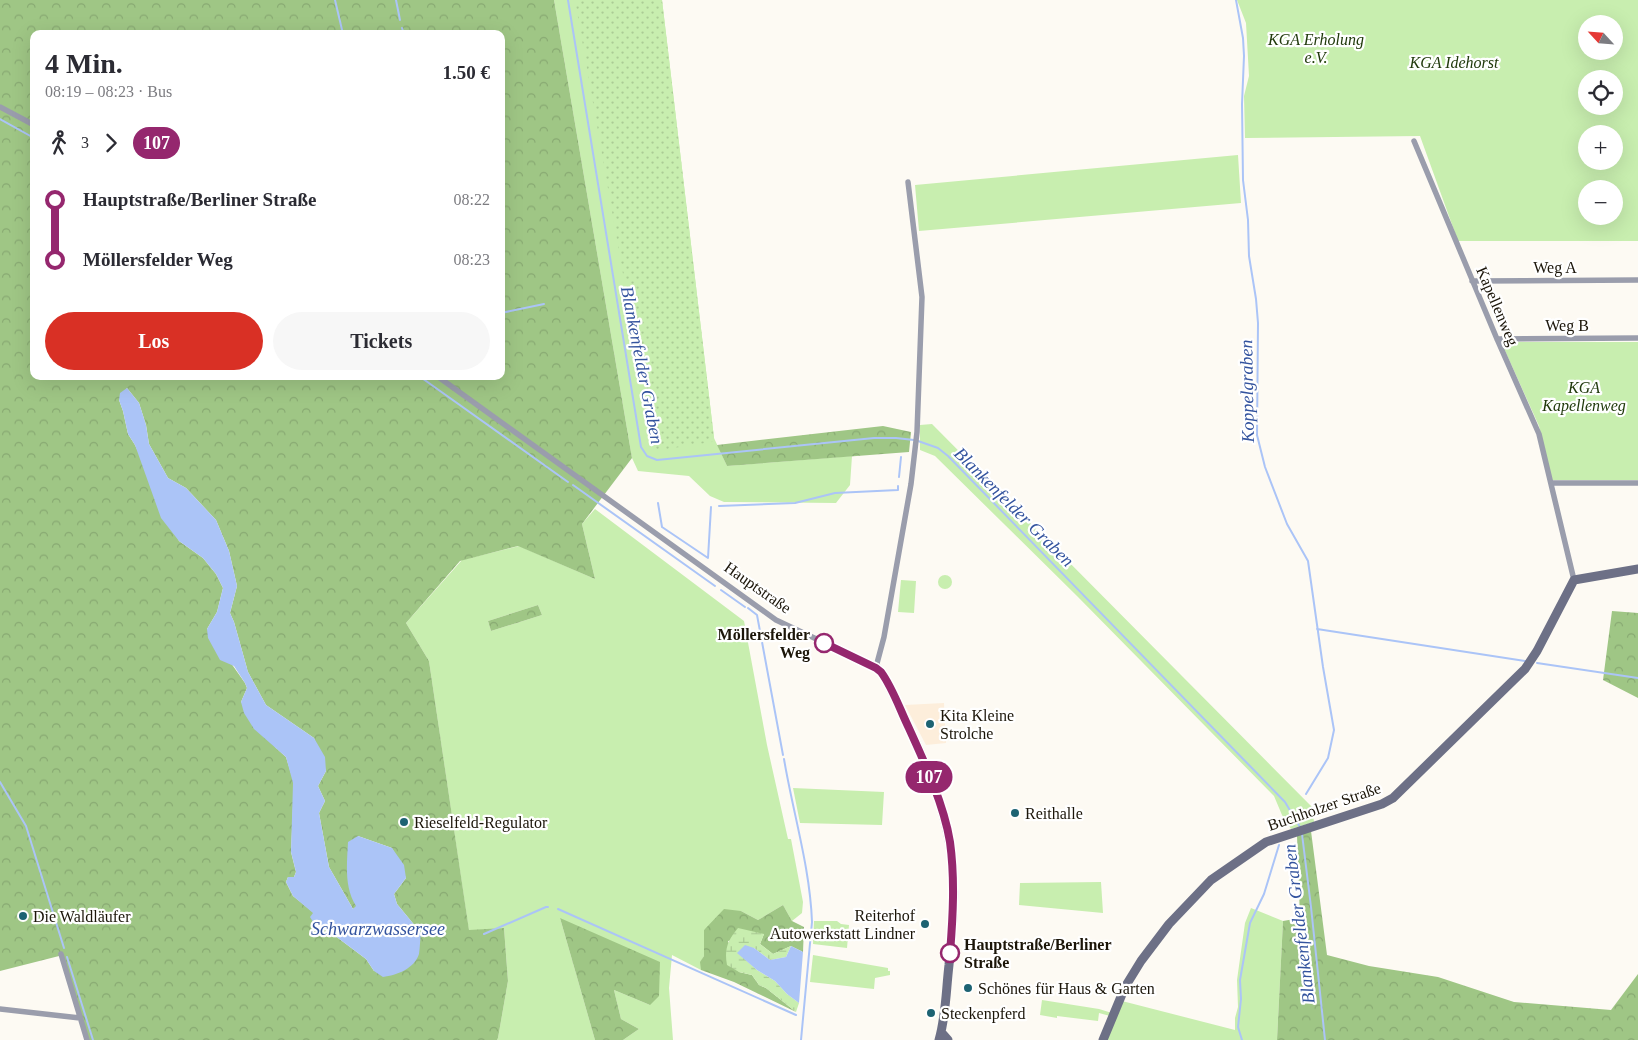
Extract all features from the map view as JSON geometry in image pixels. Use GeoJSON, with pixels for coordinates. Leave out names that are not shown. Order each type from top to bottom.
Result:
{"type":"FeatureCollection","features":[{"type":"Feature","properties":{"kind":"street"},"geometry":{"type":"LineString","coordinates":[[0,107],[30,123]]}},
{"type":"Feature","properties":{"kind":"street","name":"Kapellenweg"},"geometry":{"type":"LineString","coordinates":[[1414,141],[1472,281],[1539,434],[1574,580]]}},
{"type":"Feature","properties":{"kind":"street"},"geometry":{"type":"LineString","coordinates":[[908,182],[922,298],[918,432],[911,484],[884,637],[876,668],[884,676],[921,754],[942,810],[950,841],[953,901],[951,939],[940,1036],[948,1040]]}},
{"type":"Feature","properties":{"kind":"street","name":"Weg A"},"geometry":{"type":"LineString","coordinates":[[1472,281],[1638,280]]}},
{"type":"Feature","properties":{"kind":"street","name":"Weg B"},"geometry":{"type":"LineString","coordinates":[[1497,338],[1638,338]]}},
{"type":"Feature","properties":{"kind":"street","name":"Hauptstraße"},"geometry":{"type":"LineString","coordinates":[[443,380],[776,620],[876,668]]}},
{"type":"Feature","properties":{"kind":"street"},"geometry":{"type":"LineString","coordinates":[[1551,483],[1638,483]]}},
{"type":"Feature","properties":{"kind":"street"},"geometry":{"type":"LineString","coordinates":[[1574,580],[1638,569]]}},
{"type":"Feature","properties":{"kind":"street","name":"Buchholzer Straße"},"geometry":{"type":"LineString","coordinates":[[1103,1040],[1125,987],[1133,974],[1169,924],[1210,880],[1266,842],[1382,804],[1392,798],[1525,669],[1537,651],[1574,580]]}},
{"type":"Feature","properties":{"kind":"street"},"geometry":{"type":"LineString","coordinates":[[61,954],[87,1040]]}},
{"type":"Feature","properties":{"kind":"street"},"geometry":{"type":"LineString","coordinates":[[0,1009],[80,1018]]}},
{"type":"Feature","properties":{"kind":"shaded area","name":"Kita Kleine Strolche"},"geometry":{"type":"Polygon","coordinates":[[[944,703],[946,743],[926,745],[905,705],[944,703]]]}},
{"type":"Feature","properties":{"kind":"green space"},"geometry":{"type":"Polygon","coordinates":[[[0,0],[554,0],[632,458],[582,524],[595,579],[518,546],[460,561],[406,623],[429,661],[469,930],[504,928],[508,981],[497,1040],[89,1040],[63,955],[0,971],[0,0]],[[127,388],[119,400],[128,434],[135,445],[179,541],[203,558],[216,574],[223,588],[217,612],[207,629],[245,683],[247,688],[241,702],[276,748],[286,757],[294,783],[291,852],[296,872],[294,877],[288,877],[286,882],[293,896],[314,913],[322,926],[366,959],[374,971],[421,933],[397,904],[394,894],[406,878],[392,848],[358,836],[356,907],[353,909],[329,867],[319,813],[325,801],[318,786],[326,771],[314,738],[266,705],[248,672],[230,613],[237,586],[229,551],[216,520],[186,488],[168,478],[149,444],[146,425],[139,403],[127,388]]]}},
{"type":"Feature","properties":{"kind":"green space"},"geometry":{"type":"Polygon","coordinates":[[[554,0],[662,0],[714,438],[727,466],[852,456],[850,485],[836,503],[724,502],[710,496],[689,476],[638,471],[632,458],[554,0]]]}},
{"type":"Feature","properties":{"kind":"green space"},"geometry":{"type":"Polygon","coordinates":[[[575,0],[662,0],[714,438],[712,442],[654,451],[575,0]]]}},
{"type":"Feature","properties":{"kind":"green space"},"geometry":{"type":"Polygon","coordinates":[[[1237,0],[1638,0],[1638,241],[1458,241],[1420,136],[1245,138],[1244,96],[1249,76],[1246,23],[1237,0]]]}},
{"type":"Feature","properties":{"kind":"green space"},"geometry":{"type":"Polygon","coordinates":[[[1238,155],[1241,203],[919,231],[915,185],[1238,155]]]}},
{"type":"Feature","properties":{"kind":"green space","name":"KGA Kapellenweg"},"geometry":{"type":"Polygon","coordinates":[[[1502,342],[1638,342],[1638,480],[1552,480],[1539,426],[1502,342]]]}},
{"type":"Feature","properties":{"kind":"green space"},"geometry":{"type":"Polygon","coordinates":[[[932,424],[1312,807],[1314,822],[1291,829],[1282,815],[1274,796],[1077,596],[935,456],[920,450],[920,425],[932,424]]]}},
{"type":"Feature","properties":{"kind":"green space"},"geometry":{"type":"Polygon","coordinates":[[[883,426],[911,432],[909,452],[727,466],[717,445],[883,426]]]}},
{"type":"Feature","properties":{"kind":"green space"},"geometry":{"type":"Polygon","coordinates":[[[595,509],[744,621],[767,745],[788,839],[791,839],[803,902],[802,913],[792,921],[783,905],[758,920],[741,911],[704,930],[704,956],[701,962],[701,970],[672,955],[669,988],[673,1040],[623,1040],[639,1029],[621,1019],[614,990],[650,1005],[560,918],[595,1040],[497,1040],[508,981],[504,928],[469,931],[429,661],[406,623],[462,560],[519,546],[595,579],[582,524],[595,509]],[[538,605],[488,621],[491,631],[542,615],[538,605]]]}},
{"type":"Feature","properties":{"kind":"green space"},"geometry":{"type":"Polygon","coordinates":[[[945,575],[950,577],[952,582],[950,587],[945,589],[940,587],[938,582],[940,577],[945,575]]]}},
{"type":"Feature","properties":{"kind":"green space"},"geometry":{"type":"Polygon","coordinates":[[[901,580],[916,581],[914,613],[898,612],[901,580]]]}},
{"type":"Feature","properties":{"kind":"green space"},"geometry":{"type":"Polygon","coordinates":[[[538,605],[542,615],[491,631],[488,621],[538,605]]]}},
{"type":"Feature","properties":{"kind":"green space"},"geometry":{"type":"Polygon","coordinates":[[[1612,611],[1638,613],[1638,698],[1603,680],[1612,611]]]}},
{"type":"Feature","properties":{"kind":"green space"},"geometry":{"type":"Polygon","coordinates":[[[793,788],[884,792],[882,825],[800,823],[793,788]]]}},
{"type":"Feature","properties":{"kind":"green space"},"geometry":{"type":"Polygon","coordinates":[[[1311,831],[1327,955],[1369,966],[1438,977],[1514,1002],[1611,1010],[1638,974],[1638,1040],[1277,1040],[1283,921],[1300,918],[1297,836],[1311,831]]]}},
{"type":"Feature","properties":{"kind":"green space"},"geometry":{"type":"Polygon","coordinates":[[[1101,882],[1103,913],[1019,905],[1020,883],[1101,882]]]}},
{"type":"Feature","properties":{"kind":"green space"},"geometry":{"type":"Polygon","coordinates":[[[783,905],[792,921],[804,927],[803,952],[791,946],[773,954],[760,944],[764,934],[728,941],[739,972],[752,975],[759,985],[766,988],[796,1012],[734,982],[701,970],[700,962],[704,956],[704,930],[724,909],[741,911],[758,920],[783,905]]]}},
{"type":"Feature","properties":{"kind":"green space"},"geometry":{"type":"Polygon","coordinates":[[[1251,908],[1283,921],[1277,1040],[1106,1040],[1122,1001],[1235,1030],[1235,1018],[1238,1007],[1237,980],[1245,923],[1251,908]]]}},
{"type":"Feature","properties":{"kind":"green space"},"geometry":{"type":"Polygon","coordinates":[[[560,918],[660,962],[659,996],[650,1005],[614,990],[621,1019],[639,1029],[623,1040],[595,1040],[560,918]]]}},
{"type":"Feature","properties":{"kind":"green space"},"geometry":{"type":"Polygon","coordinates":[[[814,921],[837,921],[841,924],[849,925],[847,948],[813,944],[814,921]]]}},
{"type":"Feature","properties":{"kind":"green space"},"geometry":{"type":"Polygon","coordinates":[[[738,928],[764,934],[760,944],[773,954],[791,946],[786,957],[770,960],[754,948],[738,953],[757,970],[775,981],[799,1003],[796,1012],[766,988],[759,985],[752,975],[739,972],[727,965],[726,954],[728,945],[738,928]]]}},
{"type":"Feature","properties":{"kind":"green space"},"geometry":{"type":"Polygon","coordinates":[[[813,955],[888,968],[890,975],[875,978],[874,989],[810,982],[813,955]]]}},
{"type":"Feature","properties":{"kind":"green space"},"geometry":{"type":"Polygon","coordinates":[[[1042,1000],[1099,1009],[1112,1013],[1110,1016],[1099,1013],[1098,1021],[1040,1015],[1042,1000]]]}},
{"type":"Feature","properties":{"kind":"water","name":"Schwarzwassersee"},"geometry":{"type":"Polygon","coordinates":[[[127,388],[139,403],[146,425],[149,444],[168,478],[186,488],[216,520],[229,551],[237,586],[230,613],[248,672],[266,705],[314,738],[325,757],[326,771],[318,786],[325,801],[319,813],[329,867],[353,909],[356,906],[352,899],[347,875],[348,842],[358,836],[392,848],[404,865],[406,878],[394,894],[397,904],[421,933],[417,959],[409,967],[394,975],[383,977],[374,971],[366,959],[322,926],[315,925],[310,917],[313,913],[293,896],[286,882],[288,877],[294,877],[296,872],[291,852],[293,783],[286,757],[254,729],[244,713],[241,702],[247,688],[245,683],[234,666],[220,660],[208,638],[207,629],[217,612],[223,588],[216,574],[203,558],[179,541],[161,518],[135,445],[128,434],[119,400],[120,393],[127,388]]]}},
{"type":"Feature","properties":{"kind":"water"},"geometry":{"type":"Polygon","coordinates":[[[745,945],[754,948],[770,960],[786,957],[791,946],[803,952],[799,1003],[775,981],[757,970],[737,953],[745,945]]]}},
{"type":"Feature","properties":{"kind":"waterway"},"geometry":{"type":"LineString","coordinates":[[335,0],[342,30]]}},
{"type":"Feature","properties":{"kind":"waterway"},"geometry":{"type":"LineString","coordinates":[[396,0],[400,20]]}},
{"type":"Feature","properties":{"kind":"waterway","name":"Blankenfelder Graben"},"geometry":{"type":"LineString","coordinates":[[568,0],[641,447],[647,456],[657,460],[874,438],[914,440]]}},
{"type":"Feature","properties":{"kind":"waterway","name":"Koppelgraben"},"geometry":{"type":"LineString","coordinates":[[1236,0],[1243,38],[1244,56],[1242,104],[1243,180],[1248,220],[1249,256],[1258,323],[1257,435],[1265,467],[1287,524],[1308,561],[1334,730],[1328,758],[1306,794]]}},
{"type":"Feature","properties":{"kind":"waterway"},"geometry":{"type":"LineString","coordinates":[[0,119],[30,136]]}},
{"type":"Feature","properties":{"kind":"waterway"},"geometry":{"type":"LineString","coordinates":[[505,312],[544,304]]}},
{"type":"Feature","properties":{"kind":"waterway"},"geometry":{"type":"LineString","coordinates":[[425,380],[568,482]]}},
{"type":"Feature","properties":{"kind":"waterway","name":"Blankenfelder Graben"},"geometry":{"type":"LineString","coordinates":[[918,441],[938,448],[948,456],[1285,802],[1300,827]]}},
{"type":"Feature","properties":{"kind":"waterway"},"geometry":{"type":"LineString","coordinates":[[899,477],[901,457]]}},
{"type":"Feature","properties":{"kind":"waterway"},"geometry":{"type":"LineString","coordinates":[[573,485],[715,586]]}},
{"type":"Feature","properties":{"kind":"waterway"},"geometry":{"type":"LineString","coordinates":[[719,506],[795,503],[835,493],[898,490],[898,486]]}},
{"type":"Feature","properties":{"kind":"waterway"},"geometry":{"type":"LineString","coordinates":[[658,503],[662,527],[708,558],[711,507]]}},
{"type":"Feature","properties":{"kind":"waterway"},"geometry":{"type":"LineString","coordinates":[[721,590],[745,607]]}},
{"type":"Feature","properties":{"kind":"waterway"},"geometry":{"type":"LineString","coordinates":[[748,608],[757,615],[783,755]]}},
{"type":"Feature","properties":{"kind":"waterway"},"geometry":{"type":"LineString","coordinates":[[1317,629],[1525,661]]}},
{"type":"Feature","properties":{"kind":"waterway"},"geometry":{"type":"LineString","coordinates":[[1537,663],[1638,678]]}},
{"type":"Feature","properties":{"kind":"waterway"},"geometry":{"type":"LineString","coordinates":[[784,759],[805,860],[811,901],[812,922],[801,1040]]}},
{"type":"Feature","properties":{"kind":"waterway"},"geometry":{"type":"LineString","coordinates":[[0,782],[26,826],[64,948]]}},
{"type":"Feature","properties":{"kind":"waterway","name":"Blankenfelder Graben"},"geometry":{"type":"LineString","coordinates":[[1302,834],[1325,1040]]}},
{"type":"Feature","properties":{"kind":"waterway"},"geometry":{"type":"LineString","coordinates":[[1242,1040],[1238,1027],[1241,999],[1240,980],[1250,923],[1264,894],[1279,845]]}},
{"type":"Feature","properties":{"kind":"waterway"},"geometry":{"type":"LineString","coordinates":[[484,934],[548,907]]}},
{"type":"Feature","properties":{"kind":"waterway"},"geometry":{"type":"LineString","coordinates":[[558,909],[796,1015]]}},
{"type":"Feature","properties":{"kind":"waterway"},"geometry":{"type":"LineString","coordinates":[[67,957],[93,1040]]}},
{"type":"Feature","properties":{"kind":"bus line","name":"107"},"geometry":{"type":"LineString","coordinates":[[824,643],[881,672],[921,754],[940,804],[950,841],[953,901],[950,953]]}},
{"type":"Feature","properties":{"kind":"place","name":"Möllersfelder Weg"},"geometry":{"type":"Point","coordinates":[824,643]}},
{"type":"Feature","properties":{"kind":"place","name":"Kita Kleine Strolche"},"geometry":{"type":"Point","coordinates":[930,724]}},
{"type":"Feature","properties":{"kind":"place","name":"Reithalle"},"geometry":{"type":"Point","coordinates":[1015,813]}},
{"type":"Feature","properties":{"kind":"place","name":"Rieselfeld-Regulator"},"geometry":{"type":"Point","coordinates":[404,822]}},
{"type":"Feature","properties":{"kind":"place","name":"Die Waldläufer"},"geometry":{"type":"Point","coordinates":[23,916]}},
{"type":"Feature","properties":{"kind":"place","name":"Reiterhof Autowerkstatt Lindner"},"geometry":{"type":"Point","coordinates":[925,924]}},
{"type":"Feature","properties":{"kind":"place","name":"Hauptstraße/Berliner Straße"},"geometry":{"type":"Point","coordinates":[950,953]}},
{"type":"Feature","properties":{"kind":"place","name":"Schönes für Haus & Garten"},"geometry":{"type":"Point","coordinates":[968,988]}},
{"type":"Feature","properties":{"kind":"place","name":"Steckenpferd"},"geometry":{"type":"Point","coordinates":[931,1013]}},
{"type":"Feature","properties":{"kind":"park label","name":"KGA Erholung e.V."},"geometry":{"type":"Point","coordinates":[1316,48]}},
{"type":"Feature","properties":{"kind":"park label","name":"KGA Idehorst"},"geometry":{"type":"Point","coordinates":[1454,62]}}]}
